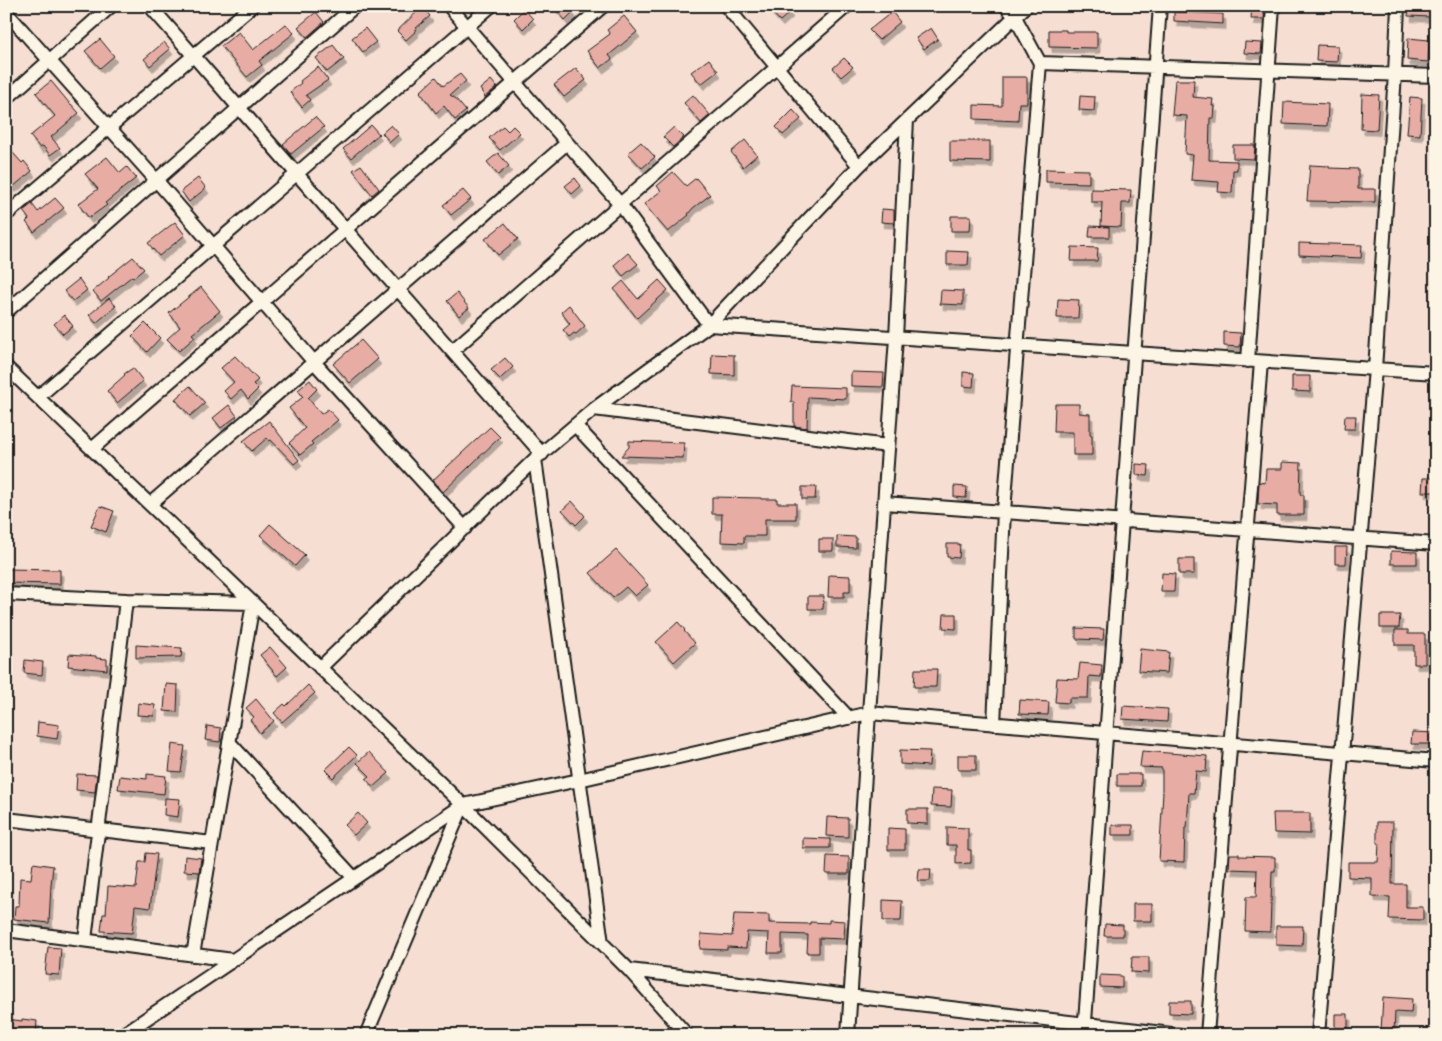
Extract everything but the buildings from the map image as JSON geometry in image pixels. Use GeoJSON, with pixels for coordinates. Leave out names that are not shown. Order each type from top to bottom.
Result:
{"type":"FeatureCollection","features":[{"type":"Feature","properties":{"kind":"street"},"geometry":{"type":"LineString","coordinates":[[6,99],[111,6]]}},
{"type":"Feature","properties":{"kind":"street"},"geometry":{"type":"LineString","coordinates":[[150,6],[452,351],[539,456],[579,780],[602,943]]}},
{"type":"Feature","properties":{"kind":"street"},"geometry":{"type":"LineString","coordinates":[[6,215],[252,6]]}},
{"type":"Feature","properties":{"kind":"street"},"geometry":{"type":"LineString","coordinates":[[6,312],[356,6]]}},
{"type":"Feature","properties":{"kind":"street"},"geometry":{"type":"LineString","coordinates":[[449,6],[620,204],[709,325],[1436,374]]}},
{"type":"Feature","properties":{"kind":"street"},"geometry":{"type":"LineString","coordinates":[[38,397],[491,6]]}},
{"type":"Feature","properties":{"kind":"street"},"geometry":{"type":"LineString","coordinates":[[92,449],[603,6]]}},
{"type":"Feature","properties":{"kind":"street"},"geometry":{"type":"LineString","coordinates":[[726,6],[859,166]]}},
{"type":"Feature","properties":{"kind":"street"},"geometry":{"type":"LineString","coordinates":[[452,351],[847,6]]}},
{"type":"Feature","properties":{"kind":"street"},"geometry":{"type":"LineString","coordinates":[[994,724],[1004,511],[1040,63],[1015,16],[1006,6]]}},
{"type":"Feature","properties":{"kind":"street"},"geometry":{"type":"LineString","coordinates":[[320,668],[539,456],[594,409],[709,325],[859,166],[1026,6]]}},
{"type":"Feature","properties":{"kind":"street"},"geometry":{"type":"LineString","coordinates":[[1084,1029],[1160,6]]}},
{"type":"Feature","properties":{"kind":"street"},"geometry":{"type":"LineString","coordinates":[[1207,1035],[1247,530],[1273,6]]}},
{"type":"Feature","properties":{"kind":"street"},"geometry":{"type":"LineString","coordinates":[[1318,1035],[1375,369],[1398,6]]}},
{"type":"Feature","properties":{"kind":"street"},"geometry":{"type":"LineString","coordinates":[[6,12],[156,180],[314,362],[465,528]]}},
{"type":"Feature","properties":{"kind":"street"},"geometry":{"type":"LineString","coordinates":[[1040,63],[1436,76]]}},
{"type":"Feature","properties":{"kind":"street"},"geometry":{"type":"LineString","coordinates":[[848,1035],[868,713],[896,338],[907,120]]}},
{"type":"Feature","properties":{"kind":"street"},"geometry":{"type":"LineString","coordinates":[[150,504],[567,142]]}},
{"type":"Feature","properties":{"kind":"street"},"geometry":{"type":"LineString","coordinates":[[6,367],[463,805],[629,970],[687,1035]]}},
{"type":"Feature","properties":{"kind":"street"},"geometry":{"type":"LineString","coordinates":[[594,409],[888,446]]}},
{"type":"Feature","properties":{"kind":"street"},"geometry":{"type":"LineString","coordinates":[[575,425],[849,718]]}},
{"type":"Feature","properties":{"kind":"street"},"geometry":{"type":"LineString","coordinates":[[884,503],[1436,544]]}},
{"type":"Feature","properties":{"kind":"street"},"geometry":{"type":"LineString","coordinates":[[6,594],[126,600],[253,603]]}},
{"type":"Feature","properties":{"kind":"street"},"geometry":{"type":"LineString","coordinates":[[85,940],[126,600]]}},
{"type":"Feature","properties":{"kind":"street"},"geometry":{"type":"LineString","coordinates":[[193,955],[253,603]]}},
{"type":"Feature","properties":{"kind":"street"},"geometry":{"type":"LineString","coordinates":[[122,1035],[463,805],[868,713],[1436,761]]}},
{"type":"Feature","properties":{"kind":"street"},"geometry":{"type":"LineString","coordinates":[[229,742],[354,878]]}},
{"type":"Feature","properties":{"kind":"street"},"geometry":{"type":"LineString","coordinates":[[366,1035],[463,805]]}},
{"type":"Feature","properties":{"kind":"street"},"geometry":{"type":"LineString","coordinates":[[6,819],[212,843]]}},
{"type":"Feature","properties":{"kind":"street"},"geometry":{"type":"LineString","coordinates":[[6,930],[233,960]]}},
{"type":"Feature","properties":{"kind":"street"},"geometry":{"type":"LineString","coordinates":[[629,970],[851,996],[1084,1029],[1180,1035]]}}]}
